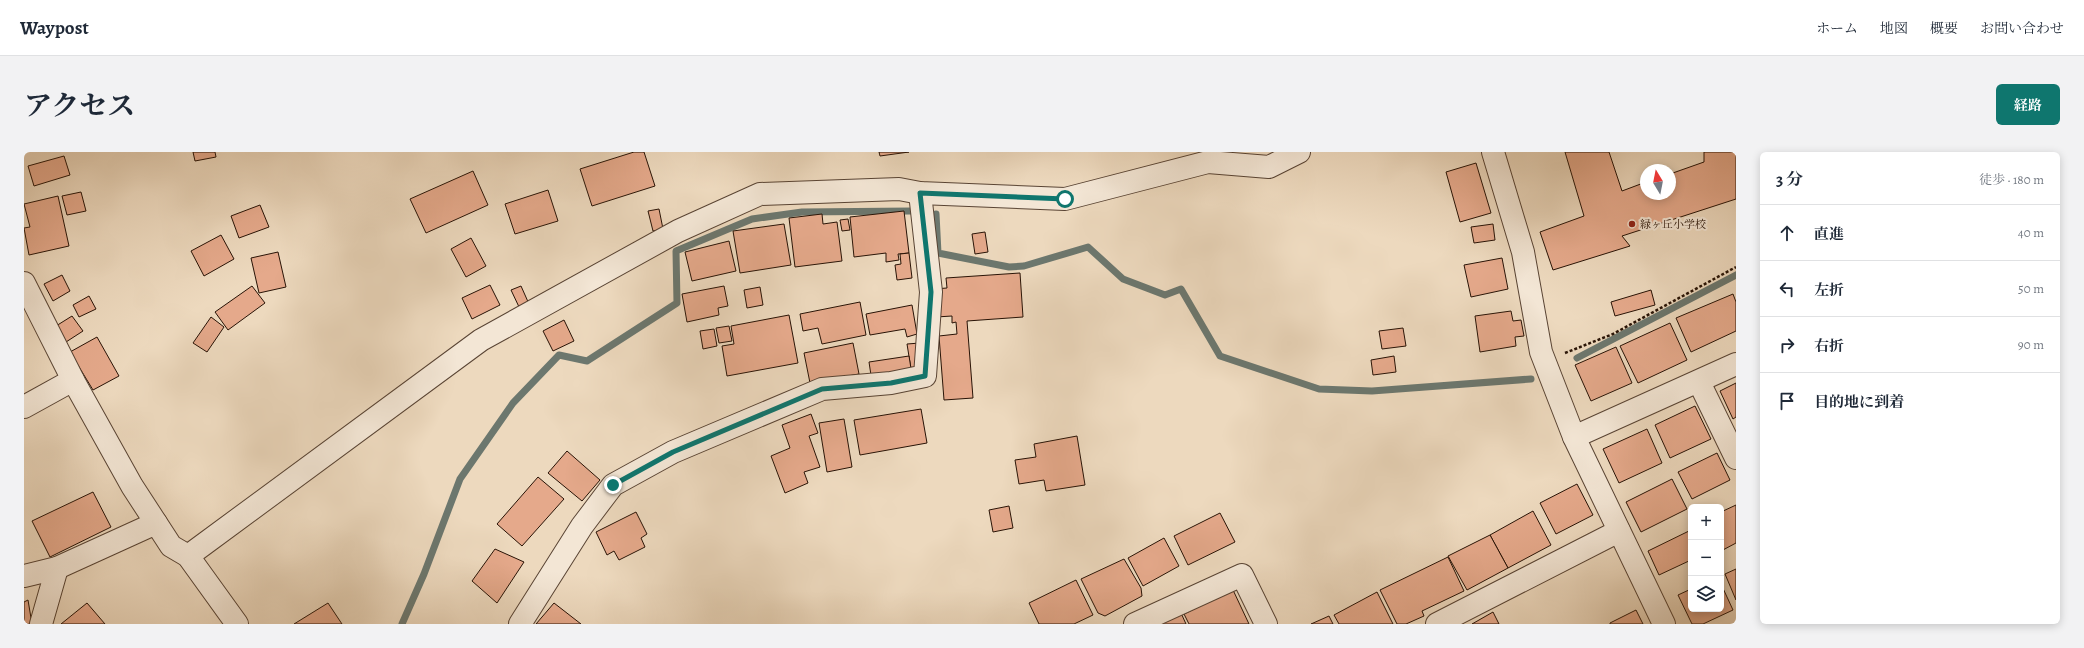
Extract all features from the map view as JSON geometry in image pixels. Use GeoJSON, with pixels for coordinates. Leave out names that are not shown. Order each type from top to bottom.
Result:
{"type":"FeatureCollection","features":[{"type":"Feature","properties":{"kind":"street"},"geometry":{"type":"LineString","coordinates":[[188,556],[481,340],[678,231],[760,194],[899,189],[920,193],[1065,199],[1208,162],[1269,167],[1299,152]]}},
{"type":"Feature","properties":{"kind":"street"},"geometry":{"type":"LineString","coordinates":[[1493,152],[1522,252],[1544,362],[1574,437],[1664,624]]}},
{"type":"Feature","properties":{"kind":"street"},"geometry":{"type":"LineString","coordinates":[[520,624],[582,526],[613,485],[673,452],[822,389],[891,383],[925,376],[931,292],[920,193]]}},
{"type":"Feature","properties":{"kind":"street"},"geometry":{"type":"LineString","coordinates":[[24,283],[73,380],[132,486],[171,546],[188,556],[230,622]]}},
{"type":"Feature","properties":{"kind":"street"},"geometry":{"type":"LineString","coordinates":[[1574,437],[1699,382],[1736,364]]}},
{"type":"Feature","properties":{"kind":"street"},"geometry":{"type":"LineString","coordinates":[[24,407],[73,380]]}},
{"type":"Feature","properties":{"kind":"street"},"geometry":{"type":"LineString","coordinates":[[1699,382],[1736,458]]}},
{"type":"Feature","properties":{"kind":"street"},"geometry":{"type":"LineString","coordinates":[[24,576],[57,568],[156,524]]}},
{"type":"Feature","properties":{"kind":"street"},"geometry":{"type":"LineString","coordinates":[[1437,624],[1619,530]]}},
{"type":"Feature","properties":{"kind":"street"},"geometry":{"type":"LineString","coordinates":[[41,624],[57,568]]}},
{"type":"Feature","properties":{"kind":"street"},"geometry":{"type":"LineString","coordinates":[[1135,624],[1242,574],[1266,624]]}},
{"type":"Feature","properties":{"kind":"path"},"geometry":{"type":"LineString","coordinates":[[1544,362],[1613,334],[1736,267]]}},
{"type":"Feature","properties":{"kind":"building"},"geometry":{"type":"Polygon","coordinates":[[[193,152],[215,152],[216,157],[195,161],[193,152]]]}},
{"type":"Feature","properties":{"kind":"building"},"geometry":{"type":"Polygon","coordinates":[[[634,152],[644,152],[655,186],[592,206],[580,169],[634,152]]]}},
{"type":"Feature","properties":{"kind":"building"},"geometry":{"type":"Polygon","coordinates":[[[879,152],[909,152],[880,156],[879,152]]]}},
{"type":"Feature","properties":{"kind":"building"},"geometry":{"type":"Polygon","coordinates":[[[1565,152],[1609,152],[1622,191],[1640,184],[1640,200],[1676,200],[1676,172],[1704,162],[1704,152],[1736,152],[1736,199],[1622,236],[1630,246],[1553,270],[1540,232],[1584,216],[1565,152]]]}},
{"type":"Feature","properties":{"kind":"building"},"geometry":{"type":"Polygon","coordinates":[[[64,156],[70,175],[34,186],[28,166],[64,156]]]}},
{"type":"Feature","properties":{"kind":"building"},"geometry":{"type":"Polygon","coordinates":[[[1476,163],[1491,213],[1460,222],[1446,172],[1476,163]]]}},
{"type":"Feature","properties":{"kind":"building"},"geometry":{"type":"Polygon","coordinates":[[[473,171],[488,205],[426,233],[410,199],[473,171]]]}},
{"type":"Feature","properties":{"kind":"building"},"geometry":{"type":"Polygon","coordinates":[[[548,190],[558,221],[515,234],[505,204],[548,190]]]}},
{"type":"Feature","properties":{"kind":"building"},"geometry":{"type":"Polygon","coordinates":[[[81,192],[86,211],[67,215],[62,196],[81,192]]]}},
{"type":"Feature","properties":{"kind":"building"},"geometry":{"type":"Polygon","coordinates":[[[58,196],[69,246],[29,255],[24,228],[30,227],[24,204],[58,196]]]}},
{"type":"Feature","properties":{"kind":"building"},"geometry":{"type":"Polygon","coordinates":[[[260,205],[269,227],[239,238],[231,216],[260,205]]]}},
{"type":"Feature","properties":{"kind":"building"},"geometry":{"type":"Polygon","coordinates":[[[659,209],[663,229],[653,231],[648,211],[659,209]]]}},
{"type":"Feature","properties":{"kind":"building"},"geometry":{"type":"Polygon","coordinates":[[[904,211],[909,253],[898,254],[899,260],[886,262],[886,253],[854,257],[850,217],[904,211]]]}},
{"type":"Feature","properties":{"kind":"building"},"geometry":{"type":"Polygon","coordinates":[[[822,214],[823,224],[837,222],[842,261],[795,267],[789,218],[822,214]]]}},
{"type":"Feature","properties":{"kind":"building"},"geometry":{"type":"Polygon","coordinates":[[[848,219],[850,230],[842,231],[840,220],[848,219]]]}},
{"type":"Feature","properties":{"kind":"building"},"geometry":{"type":"Polygon","coordinates":[[[784,224],[791,265],[740,273],[733,231],[784,224]]]}},
{"type":"Feature","properties":{"kind":"building"},"geometry":{"type":"Polygon","coordinates":[[[1493,224],[1495,240],[1474,243],[1471,227],[1493,224]]]}},
{"type":"Feature","properties":{"kind":"building"},"geometry":{"type":"Polygon","coordinates":[[[985,232],[988,252],[975,254],[972,234],[985,232]]]}},
{"type":"Feature","properties":{"kind":"building"},"geometry":{"type":"Polygon","coordinates":[[[221,235],[234,259],[204,276],[191,251],[221,235]]]}},
{"type":"Feature","properties":{"kind":"building"},"geometry":{"type":"Polygon","coordinates":[[[471,238],[486,266],[466,277],[451,249],[471,238]]]}},
{"type":"Feature","properties":{"kind":"building"},"geometry":{"type":"Polygon","coordinates":[[[729,241],[736,271],[692,281],[685,252],[729,241]]]}},
{"type":"Feature","properties":{"kind":"building"},"geometry":{"type":"Polygon","coordinates":[[[278,252],[286,287],[259,293],[251,258],[278,252]]]}},
{"type":"Feature","properties":{"kind":"building"},"geometry":{"type":"Polygon","coordinates":[[[909,253],[912,278],[897,280],[895,265],[901,264],[900,254],[909,253]]]}},
{"type":"Feature","properties":{"kind":"building"},"geometry":{"type":"Polygon","coordinates":[[[1502,258],[1508,289],[1471,297],[1464,265],[1502,258]]]}},
{"type":"Feature","properties":{"kind":"building"},"geometry":{"type":"Polygon","coordinates":[[[1020,273],[1023,317],[967,321],[973,398],[944,400],[939,336],[957,334],[956,322],[952,323],[952,316],[936,317],[934,289],[947,288],[946,278],[1020,273]]]}},
{"type":"Feature","properties":{"kind":"building"},"geometry":{"type":"Polygon","coordinates":[[[62,275],[70,291],[53,301],[44,284],[62,275]]]}},
{"type":"Feature","properties":{"kind":"building"},"geometry":{"type":"Polygon","coordinates":[[[490,285],[500,305],[472,319],[462,298],[490,285]]]}},
{"type":"Feature","properties":{"kind":"building"},"geometry":{"type":"Polygon","coordinates":[[[252,286],[265,303],[228,330],[215,312],[252,286]]]}},
{"type":"Feature","properties":{"kind":"building"},"geometry":{"type":"Polygon","coordinates":[[[521,286],[529,304],[520,309],[511,290],[521,286]]]}},
{"type":"Feature","properties":{"kind":"building"},"geometry":{"type":"Polygon","coordinates":[[[724,286],[728,306],[718,308],[719,315],[687,322],[682,294],[724,286]]]}},
{"type":"Feature","properties":{"kind":"building"},"geometry":{"type":"Polygon","coordinates":[[[760,287],[763,305],[747,308],[744,290],[760,287]]]}},
{"type":"Feature","properties":{"kind":"building"},"geometry":{"type":"Polygon","coordinates":[[[1651,290],[1655,305],[1615,316],[1611,302],[1651,290]]]}},
{"type":"Feature","properties":{"kind":"building"},"geometry":{"type":"Polygon","coordinates":[[[1733,294],[1736,302],[1736,331],[1691,352],[1676,318],[1733,294]]]}},
{"type":"Feature","properties":{"kind":"building"},"geometry":{"type":"Polygon","coordinates":[[[89,296],[96,309],[79,317],[73,305],[89,296]]]}},
{"type":"Feature","properties":{"kind":"building"},"geometry":{"type":"Polygon","coordinates":[[[860,302],[866,335],[822,344],[818,328],[803,331],[800,314],[860,302]]]}},
{"type":"Feature","properties":{"kind":"building"},"geometry":{"type":"Polygon","coordinates":[[[912,305],[917,334],[907,337],[905,329],[870,335],[866,314],[912,305]]]}},
{"type":"Feature","properties":{"kind":"building"},"geometry":{"type":"Polygon","coordinates":[[[1511,311],[1513,321],[1521,320],[1524,336],[1515,337],[1516,346],[1480,352],[1475,316],[1511,311]]]}},
{"type":"Feature","properties":{"kind":"building"},"geometry":{"type":"Polygon","coordinates":[[[789,315],[798,363],[727,376],[722,346],[734,344],[731,326],[789,315]]]}},
{"type":"Feature","properties":{"kind":"building"},"geometry":{"type":"Polygon","coordinates":[[[72,316],[83,331],[66,342],[56,326],[72,316]]]}},
{"type":"Feature","properties":{"kind":"building"},"geometry":{"type":"Polygon","coordinates":[[[211,317],[224,327],[207,352],[193,343],[211,317]]]}},
{"type":"Feature","properties":{"kind":"building"},"geometry":{"type":"Polygon","coordinates":[[[564,320],[574,341],[553,351],[543,331],[564,320]]]}},
{"type":"Feature","properties":{"kind":"building"},"geometry":{"type":"Polygon","coordinates":[[[1670,323],[1687,360],[1638,383],[1620,346],[1670,323]]]}},
{"type":"Feature","properties":{"kind":"building"},"geometry":{"type":"Polygon","coordinates":[[[729,326],[732,341],[719,343],[716,328],[729,326]]]}},
{"type":"Feature","properties":{"kind":"building"},"geometry":{"type":"Polygon","coordinates":[[[1403,328],[1406,346],[1382,349],[1379,331],[1403,328]]]}},
{"type":"Feature","properties":{"kind":"building"},"geometry":{"type":"Polygon","coordinates":[[[714,329],[717,346],[703,349],[700,331],[714,329]]]}},
{"type":"Feature","properties":{"kind":"building"},"geometry":{"type":"Polygon","coordinates":[[[97,337],[119,376],[93,390],[70,352],[97,337]]]}},
{"type":"Feature","properties":{"kind":"building"},"geometry":{"type":"Polygon","coordinates":[[[853,343],[859,374],[810,383],[804,353],[853,343]]]}},
{"type":"Feature","properties":{"kind":"building"},"geometry":{"type":"Polygon","coordinates":[[[920,343],[924,366],[912,375],[907,344],[920,343]]]}},
{"type":"Feature","properties":{"kind":"building"},"geometry":{"type":"Polygon","coordinates":[[[1616,347],[1632,383],[1591,401],[1575,365],[1616,347]]]}},
{"type":"Feature","properties":{"kind":"building"},"geometry":{"type":"Polygon","coordinates":[[[909,356],[912,375],[872,382],[869,362],[909,356]]]}},
{"type":"Feature","properties":{"kind":"building"},"geometry":{"type":"Polygon","coordinates":[[[1394,356],[1396,372],[1373,375],[1371,360],[1394,356]]]}},
{"type":"Feature","properties":{"kind":"building"},"geometry":{"type":"Polygon","coordinates":[[[1736,383],[1736,417],[1733,419],[1720,391],[1736,383]]]}},
{"type":"Feature","properties":{"kind":"building"},"geometry":{"type":"Polygon","coordinates":[[[1695,406],[1711,439],[1670,458],[1655,425],[1695,406]]]}},
{"type":"Feature","properties":{"kind":"building"},"geometry":{"type":"Polygon","coordinates":[[[921,409],[927,443],[860,455],[854,420],[921,409]]]}},
{"type":"Feature","properties":{"kind":"building"},"geometry":{"type":"Polygon","coordinates":[[[811,414],[818,433],[809,436],[820,467],[804,472],[808,483],[785,493],[771,456],[790,448],[782,425],[811,414]]]}},
{"type":"Feature","properties":{"kind":"building"},"geometry":{"type":"Polygon","coordinates":[[[844,419],[852,467],[827,472],[819,423],[844,419]]]}},
{"type":"Feature","properties":{"kind":"building"},"geometry":{"type":"Polygon","coordinates":[[[1647,429],[1662,463],[1619,483],[1603,449],[1647,429]]]}},
{"type":"Feature","properties":{"kind":"building"},"geometry":{"type":"Polygon","coordinates":[[[1077,436],[1085,485],[1046,491],[1044,480],[1019,484],[1015,460],[1036,457],[1034,444],[1077,436]]]}},
{"type":"Feature","properties":{"kind":"building"},"geometry":{"type":"Polygon","coordinates":[[[567,451],[600,480],[582,501],[548,473],[567,451]]]}},
{"type":"Feature","properties":{"kind":"building"},"geometry":{"type":"Polygon","coordinates":[[[1717,453],[1730,480],[1692,499],[1678,472],[1717,453]]]}},
{"type":"Feature","properties":{"kind":"building"},"geometry":{"type":"Polygon","coordinates":[[[538,477],[564,499],[522,546],[497,524],[538,477]]]}},
{"type":"Feature","properties":{"kind":"building"},"geometry":{"type":"Polygon","coordinates":[[[1672,479],[1687,509],[1641,532],[1626,502],[1672,479]]]}},
{"type":"Feature","properties":{"kind":"building"},"geometry":{"type":"Polygon","coordinates":[[[1577,484],[1593,515],[1556,534],[1540,503],[1577,484]]]}},
{"type":"Feature","properties":{"kind":"building"},"geometry":{"type":"Polygon","coordinates":[[[93,492],[111,527],[50,557],[32,521],[93,492]]]}},
{"type":"Feature","properties":{"kind":"building"},"geometry":{"type":"Polygon","coordinates":[[[1736,505],[1736,543],[1724,549],[1724,540],[1724,511],[1736,505]]]}},
{"type":"Feature","properties":{"kind":"building"},"geometry":{"type":"Polygon","coordinates":[[[1009,506],[1013,528],[993,532],[989,510],[1009,506]]]}},
{"type":"Feature","properties":{"kind":"building"},"geometry":{"type":"Polygon","coordinates":[[[1533,511],[1551,545],[1508,568],[1490,535],[1533,511]]]}},
{"type":"Feature","properties":{"kind":"building"},"geometry":{"type":"Polygon","coordinates":[[[636,512],[647,534],[641,538],[645,547],[619,560],[614,551],[607,555],[596,532],[636,512]]]}},
{"type":"Feature","properties":{"kind":"building"},"geometry":{"type":"Polygon","coordinates":[[[1220,513],[1235,542],[1188,565],[1174,536],[1220,513]]]}},
{"type":"Feature","properties":{"kind":"building"},"geometry":{"type":"Polygon","coordinates":[[[1688,531],[1688,561],[1659,575],[1648,551],[1688,531]]]}},
{"type":"Feature","properties":{"kind":"building"},"geometry":{"type":"Polygon","coordinates":[[[1490,535],[1508,568],[1467,590],[1448,556],[1490,535]]]}},
{"type":"Feature","properties":{"kind":"building"},"geometry":{"type":"Polygon","coordinates":[[[1164,538],[1179,566],[1143,586],[1128,558],[1164,538]]]}},
{"type":"Feature","properties":{"kind":"building"},"geometry":{"type":"Polygon","coordinates":[[[495,549],[524,562],[497,603],[472,581],[495,549]]]}},
{"type":"Feature","properties":{"kind":"building"},"geometry":{"type":"Polygon","coordinates":[[[1448,557],[1464,591],[1422,611],[1424,616],[1406,624],[1397,624],[1380,590],[1448,557]]]}},
{"type":"Feature","properties":{"kind":"building"},"geometry":{"type":"Polygon","coordinates":[[[1124,559],[1141,588],[1142,596],[1105,616],[1098,613],[1081,579],[1124,559]]]}},
{"type":"Feature","properties":{"kind":"building"},"geometry":{"type":"Polygon","coordinates":[[[1736,569],[1736,600],[1725,574],[1736,569]]]}},
{"type":"Feature","properties":{"kind":"building"},"geometry":{"type":"Polygon","coordinates":[[[1076,580],[1093,615],[1074,624],[1039,624],[1029,603],[1076,580]]]}},
{"type":"Feature","properties":{"kind":"building"},"geometry":{"type":"Polygon","coordinates":[[[1233,590],[1249,624],[1189,624],[1184,614],[1233,590]]]}},
{"type":"Feature","properties":{"kind":"building"},"geometry":{"type":"Polygon","coordinates":[[[1688,590],[1688,612],[1724,612],[1724,590],[1733,610],[1703,624],[1692,624],[1678,595],[1688,590]]]}},
{"type":"Feature","properties":{"kind":"building"},"geometry":{"type":"Polygon","coordinates":[[[1377,592],[1393,624],[1339,624],[1334,615],[1377,592]]]}},
{"type":"Feature","properties":{"kind":"building"},"geometry":{"type":"Polygon","coordinates":[[[28,600],[32,624],[24,624],[24,602],[28,600]]]}},
{"type":"Feature","properties":{"kind":"building"},"geometry":{"type":"Polygon","coordinates":[[[87,603],[105,624],[61,624],[87,603]]]}},
{"type":"Feature","properties":{"kind":"building"},"geometry":{"type":"Polygon","coordinates":[[[328,603],[342,624],[294,624],[328,603]]]}},
{"type":"Feature","properties":{"kind":"building"},"geometry":{"type":"Polygon","coordinates":[[[554,603],[581,624],[536,624],[554,603]]]}},
{"type":"Feature","properties":{"kind":"building"},"geometry":{"type":"Polygon","coordinates":[[[1636,610],[1643,624],[1610,624],[1610,623],[1636,610]]]}},
{"type":"Feature","properties":{"kind":"building"},"geometry":{"type":"Polygon","coordinates":[[[1493,612],[1499,624],[1472,624],[1493,612]]]}},
{"type":"Feature","properties":{"kind":"building"},"geometry":{"type":"Polygon","coordinates":[[[1181,613],[1186,624],[1158,624],[1181,613]]]}},
{"type":"Feature","properties":{"kind":"building"},"geometry":{"type":"Polygon","coordinates":[[[1329,616],[1333,624],[1311,624],[1329,616]]]}},
{"type":"Feature","properties":{"kind":"waterway"},"geometry":{"type":"LineString","coordinates":[[402,624],[424,574],[460,479],[513,403],[559,355],[587,361],[677,303],[676,251],[752,219],[802,212],[911,211]]}},
{"type":"Feature","properties":{"kind":"waterway"},"geometry":{"type":"LineString","coordinates":[[936,214],[938,253],[1009,267],[1024,266],[1088,247],[1123,279],[1165,295],[1181,289],[1220,356],[1319,389],[1372,391],[1531,379]]}},
{"type":"Feature","properties":{"kind":"waterway"},"geometry":{"type":"LineString","coordinates":[[1577,358],[1736,275]]}},
{"type":"Feature","properties":{"kind":"place","name":"緑ヶ丘小学校"},"geometry":{"type":"Point","coordinates":[1632,224]}},
{"type":"Feature","properties":{"kind":"route"},"geometry":{"type":"LineString","coordinates":[[613,485],[673,452],[822,389],[891,383],[925,376],[931,292],[920,193],[1065,199]]}}]}
